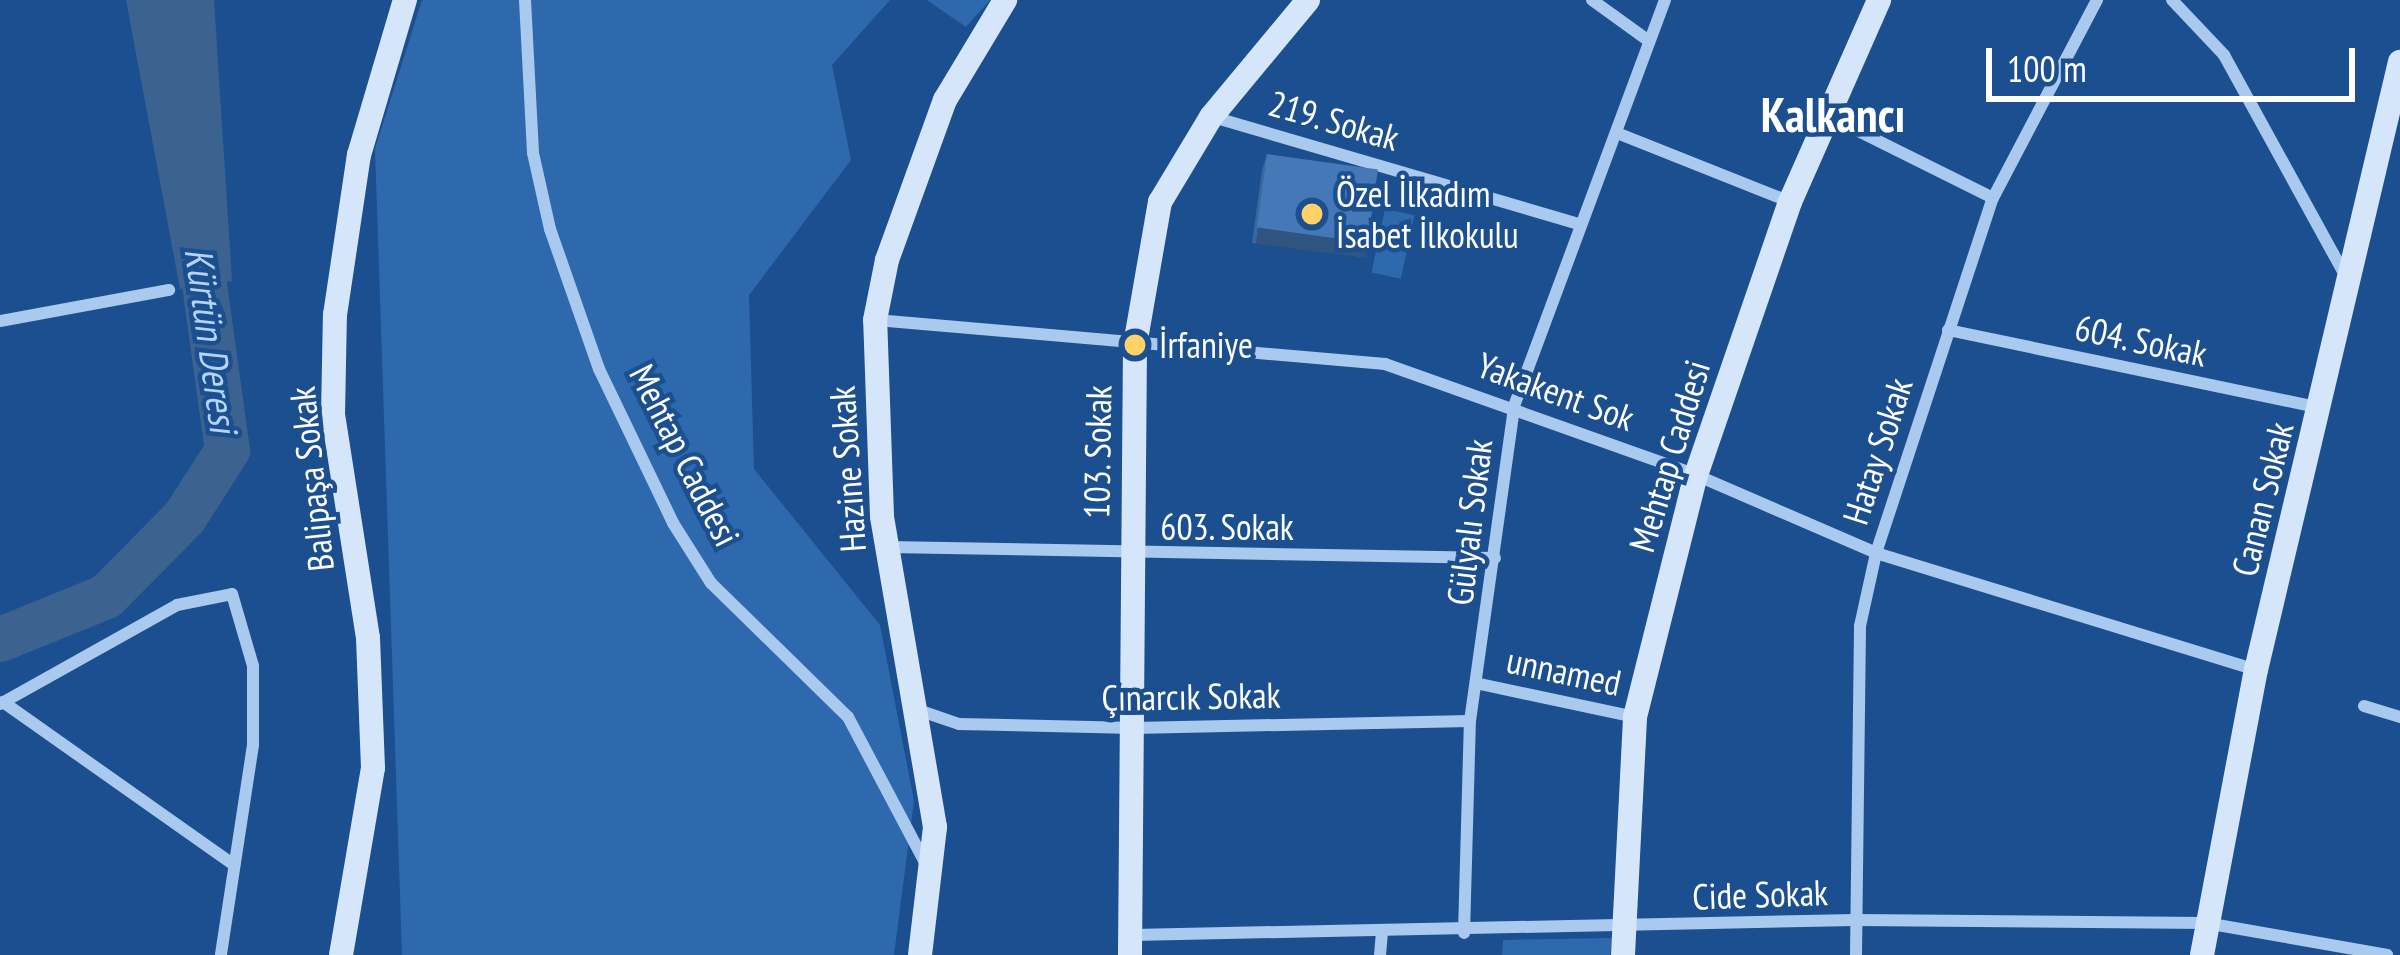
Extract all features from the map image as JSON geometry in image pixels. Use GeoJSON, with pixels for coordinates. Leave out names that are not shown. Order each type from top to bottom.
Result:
{"type":"FeatureCollection","features":[{"type":"Feature","properties":{"kind":"street","name":"Balipaşa Sokak"},"geometry":{"type":"LineString","coordinates":[[341,955],[374,768],[368,638],[333,415],[335,315],[359,155],[405,0]]}},
{"type":"Feature","properties":{"kind":"street","name":"Mehtap Caddesi"},"geometry":{"type":"LineString","coordinates":[[525,0],[532,153],[550,229],[599,369],[673,523],[711,583],[848,717],[931,874]]}},
{"type":"Feature","properties":{"kind":"street","name":"Hazine Sokak"},"geometry":{"type":"LineString","coordinates":[[920,955],[931,874],[932,781],[914,709],[887,547],[874,320],[887,260],[945,100],[1005,0]]}},
{"type":"Feature","properties":{"kind":"street","name":"103. Sokak"},"geometry":{"type":"LineString","coordinates":[[1131,945],[1135,345],[1160,202],[1211,117],[1308,0]]}},
{"type":"Feature","properties":{"kind":"street"},"geometry":{"type":"LineString","coordinates":[[1592,0],[1646,40]]}},
{"type":"Feature","properties":{"kind":"street","name":"Gülyalı Sokak"},"geometry":{"type":"LineString","coordinates":[[1464,934],[1471,721],[1480,684],[1514,406],[1578,224],[1617,133],[1646,40],[1665,0]]}},
{"type":"Feature","properties":{"kind":"street","name":"Mehtap Caddesi"},"geometry":{"type":"LineString","coordinates":[[1623,942],[1635,717],[1696,475],[1790,202],[1879,0]]}},
{"type":"Feature","properties":{"kind":"street","name":"Hatay Sokak"},"geometry":{"type":"LineString","coordinates":[[1856,955],[1860,626],[1876,553],[1993,198],[2098,0]]}},
{"type":"Feature","properties":{"kind":"street"},"geometry":{"type":"LineString","coordinates":[[2172,0],[2224,55],[2346,278]]}},
{"type":"Feature","properties":{"kind":"street","name":"Canan Sokak"},"geometry":{"type":"LineString","coordinates":[[2202,955],[2256,670],[2322,408],[2346,278],[2400,62]]}},
{"type":"Feature","properties":{"kind":"street"},"geometry":{"type":"LineString","coordinates":[[1826,116],[1993,198]]}},
{"type":"Feature","properties":{"kind":"street","name":"219. Sokak"},"geometry":{"type":"LineString","coordinates":[[1211,117],[1578,224]]}},
{"type":"Feature","properties":{"kind":"street"},"geometry":{"type":"LineString","coordinates":[[1617,133],[1790,202]]}},
{"type":"Feature","properties":{"kind":"street"},"geometry":{"type":"LineString","coordinates":[[0,322],[169,290]]}},
{"type":"Feature","properties":{"kind":"street","name":"Yakakent Sok"},"geometry":{"type":"LineString","coordinates":[[874,320],[1385,364],[1514,406],[1696,475],[1876,553],[2256,670]]}},
{"type":"Feature","properties":{"kind":"street","name":"604. Sokak"},"geometry":{"type":"LineString","coordinates":[[1948,330],[2322,408]]}},
{"type":"Feature","properties":{"kind":"street","name":"603. Sokak"},"geometry":{"type":"LineString","coordinates":[[887,547],[1132,556],[1495,558]]}},
{"type":"Feature","properties":{"kind":"street"},"geometry":{"type":"LineString","coordinates":[[221,955],[253,745],[253,666],[232,594],[177,604],[1,703],[234,865]]}},
{"type":"Feature","properties":{"kind":"street","name":"unnamed"},"geometry":{"type":"LineString","coordinates":[[1480,684],[1635,717]]}},
{"type":"Feature","properties":{"kind":"street"},"geometry":{"type":"LineString","coordinates":[[2364,706],[2400,717]]}},
{"type":"Feature","properties":{"kind":"street","name":"Çınarcık Sokak"},"geometry":{"type":"LineString","coordinates":[[914,709],[959,724],[1134,728],[1471,721]]}},
{"type":"Feature","properties":{"kind":"street","name":"Cide Sokak"},"geometry":{"type":"LineString","coordinates":[[1131,945],[1382,932],[1623,942],[1856,920],[2206,923],[2387,955]]}},
{"type":"Feature","properties":{"kind":"street"},"geometry":{"type":"LineString","coordinates":[[1380,955],[1382,932]]}},
{"type":"Feature","properties":{"kind":"shaded area"},"geometry":{"type":"Polygon","coordinates":[[[126,0],[214,0],[232,281],[180,289],[126,0]]]}},
{"type":"Feature","properties":{"kind":"shaded area"},"geometry":{"type":"Polygon","coordinates":[[[422,0],[890,0],[832,65],[851,160],[749,295],[754,469],[880,625],[914,801],[894,955],[402,955],[375,149],[422,0]]]}},
{"type":"Feature","properties":{"kind":"shaded area"},"geometry":{"type":"Polygon","coordinates":[[[927,0],[990,0],[966,27],[927,0]]]}},
{"type":"Feature","properties":{"kind":"shaded area"},"geometry":{"type":"Polygon","coordinates":[[[1385,209],[1414,215],[1401,279],[1371,273],[1385,209]]]}},
{"type":"Feature","properties":{"kind":"shaded area"},"geometry":{"type":"Polygon","coordinates":[[[1612,938],[1610,955],[1502,955],[1503,940],[1612,938]]]}},
{"type":"Feature","properties":{"kind":"building","name":"Özel İlkadım İsabet İlkokulu"},"geometry":{"type":"Polygon","coordinates":[[[1267,154],[1378,170],[1368,243],[1257,227],[1267,154]]]}},
{"type":"Feature","properties":{"kind":"waterway","name":"Kürtün Deresi"},"geometry":{"type":"LineString","coordinates":[[0,639],[106,596],[184,517],[227,450],[196,226]]}},
{"type":"Feature","properties":{"kind":"place","name":"Özel İlkadım İsabet İlkokulu"},"geometry":{"type":"Point","coordinates":[1312,214]}},
{"type":"Feature","properties":{"kind":"place","name":"İrfaniye"},"geometry":{"type":"Point","coordinates":[1135,345]}},
{"type":"Feature","properties":{"kind":"district","name":"Kalkancı"},"geometry":{"type":"Point","coordinates":[1833,115]}}]}
